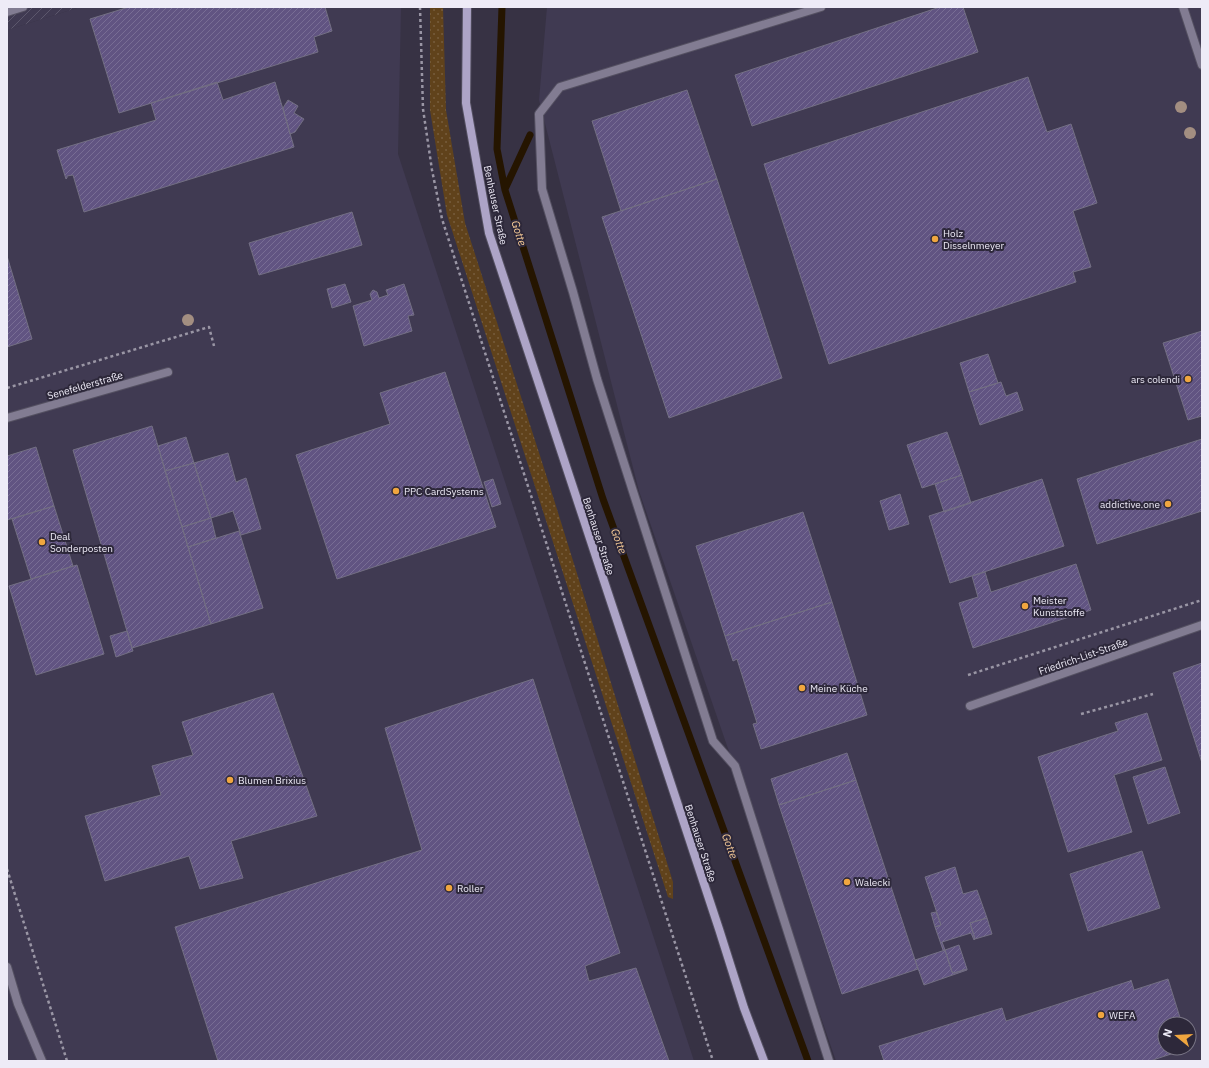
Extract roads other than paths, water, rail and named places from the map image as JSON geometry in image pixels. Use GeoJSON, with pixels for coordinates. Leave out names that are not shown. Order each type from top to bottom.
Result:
{"type":"FeatureCollection","features":[{"type":"Feature","properties":{"kind":"main road","name":"Benhauser Straße"},"geometry":{"type":"LineString","coordinates":[[467,7],[466,104],[489,233],[717,922],[744,1008],[764,1061]]}},
{"type":"Feature","properties":{"kind":"street"},"geometry":{"type":"LineString","coordinates":[[7,12],[23,7]]}},
{"type":"Feature","properties":{"kind":"street"},"geometry":{"type":"LineString","coordinates":[[821,7],[560,87],[539,114],[542,189],[573,292],[596,379],[713,740],[735,766],[829,1061]]}},
{"type":"Feature","properties":{"kind":"street"},"geometry":{"type":"LineString","coordinates":[[1183,7],[1202,65]]}},
{"type":"Feature","properties":{"kind":"street","name":"Senefelderstraße"},"geometry":{"type":"LineString","coordinates":[[7,418],[168,372]]}},
{"type":"Feature","properties":{"kind":"street","name":"Friedrich-List-Straße"},"geometry":{"type":"LineString","coordinates":[[970,706],[1202,625]]}},
{"type":"Feature","properties":{"kind":"street"},"geometry":{"type":"LineString","coordinates":[[7,967],[18,1004],[42,1061]]}},
{"type":"Feature","properties":{"kind":"waterway","name":"Gotte"},"geometry":{"type":"LineString","coordinates":[[502,7],[497,149],[505,190],[603,499],[808,1061]]}},
{"type":"Feature","properties":{"kind":"waterway"},"geometry":{"type":"LineString","coordinates":[[505,189],[530,135]]}},
{"type":"Feature","properties":{"kind":"place","name":"Holz Disselnmeyer"},"geometry":{"type":"Point","coordinates":[935,239]}},
{"type":"Feature","properties":{"kind":"place","name":"ars colendi"},"geometry":{"type":"Point","coordinates":[1188,379]}},
{"type":"Feature","properties":{"kind":"place","name":"PPC CardSystems"},"geometry":{"type":"Point","coordinates":[396,491]}},
{"type":"Feature","properties":{"kind":"place","name":"addictive.one"},"geometry":{"type":"Point","coordinates":[1168,504]}},
{"type":"Feature","properties":{"kind":"place","name":"Deal Sonderposten"},"geometry":{"type":"Point","coordinates":[42,542]}},
{"type":"Feature","properties":{"kind":"place","name":"Meister Kunststoffe"},"geometry":{"type":"Point","coordinates":[1025,606]}},
{"type":"Feature","properties":{"kind":"place","name":"Meine Küche"},"geometry":{"type":"Point","coordinates":[802,688]}},
{"type":"Feature","properties":{"kind":"place","name":"Blumen Brixius"},"geometry":{"type":"Point","coordinates":[230,780]}},
{"type":"Feature","properties":{"kind":"place","name":"Walecki"},"geometry":{"type":"Point","coordinates":[847,882]}},
{"type":"Feature","properties":{"kind":"place","name":"Roller"},"geometry":{"type":"Point","coordinates":[449,888]}},
{"type":"Feature","properties":{"kind":"place","name":"WEFA"},"geometry":{"type":"Point","coordinates":[1101,1015]}}]}
